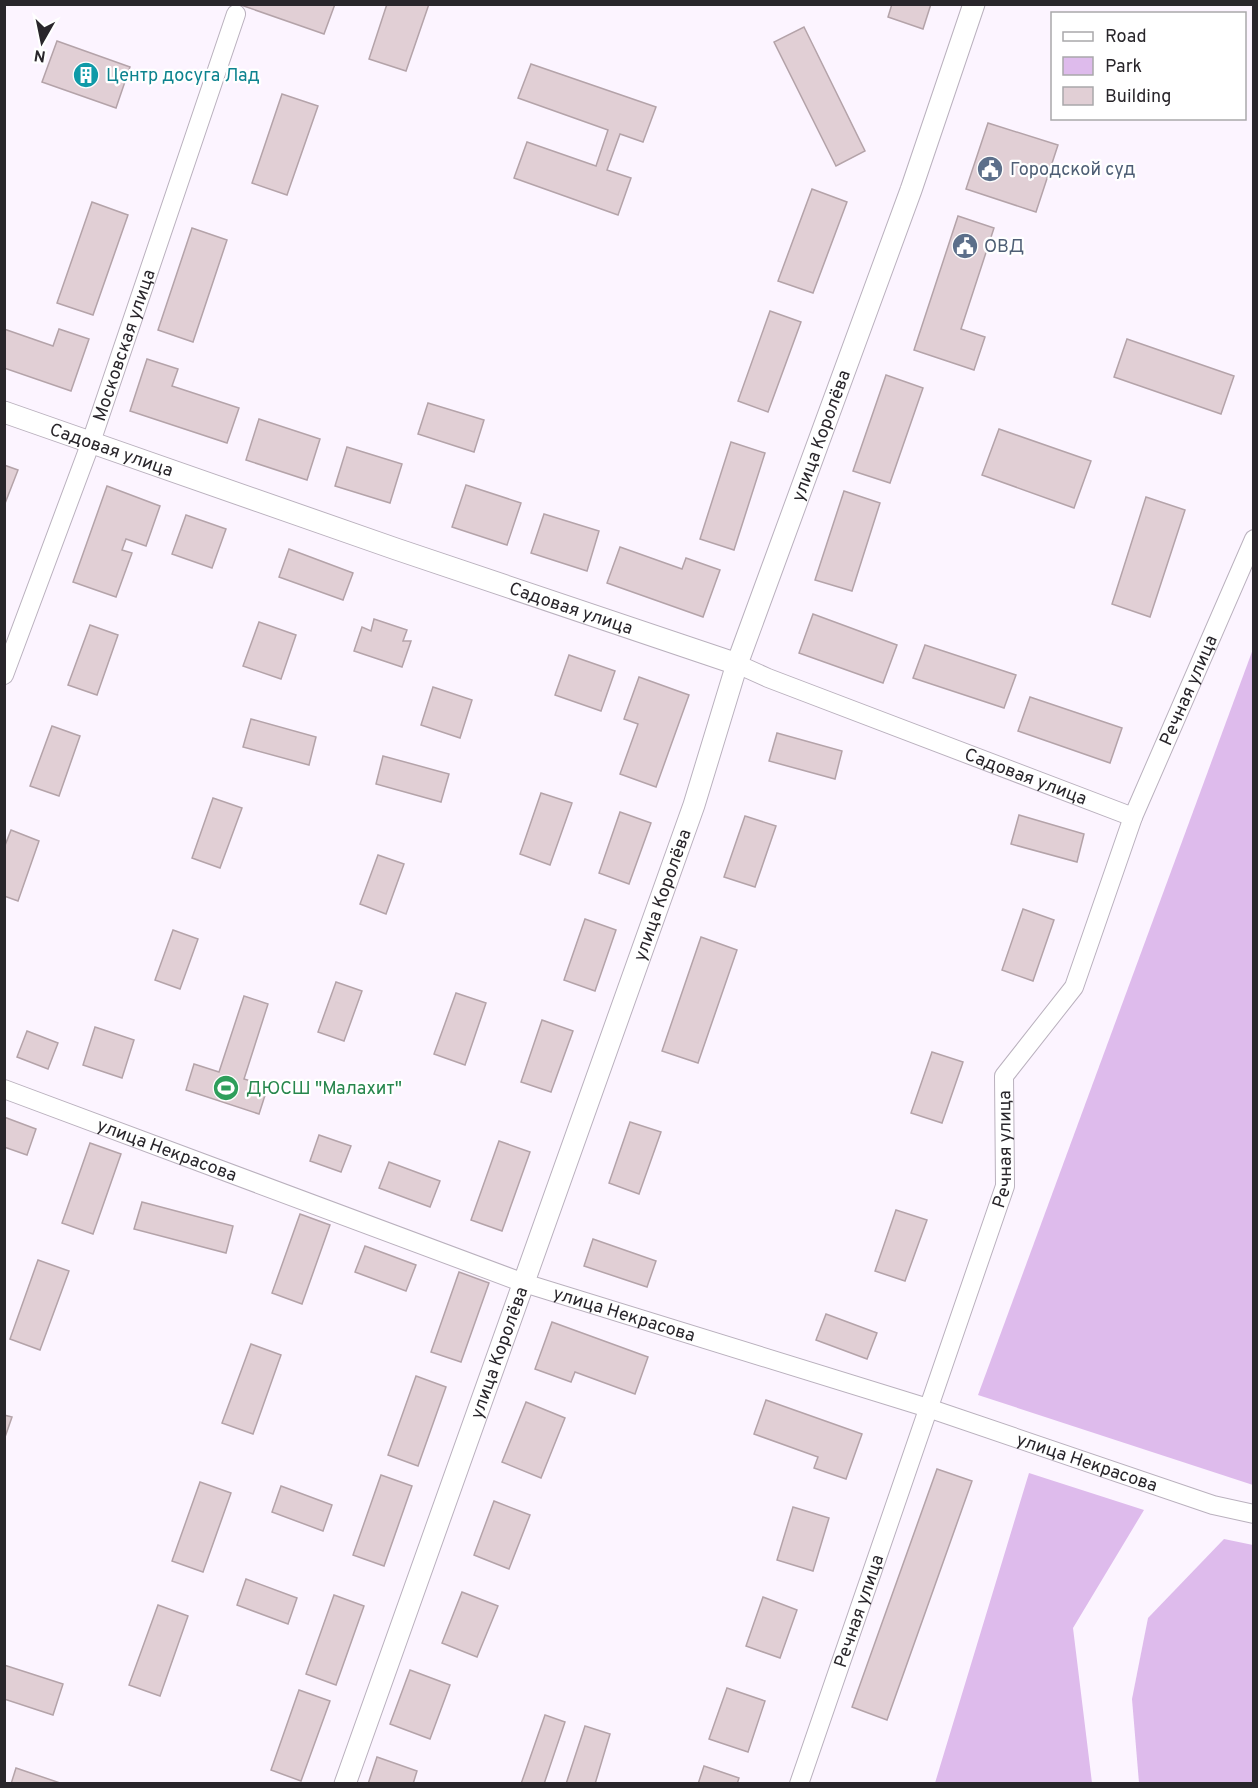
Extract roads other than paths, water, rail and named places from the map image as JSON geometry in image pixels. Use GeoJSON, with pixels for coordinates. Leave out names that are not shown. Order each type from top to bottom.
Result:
{"type":"FeatureCollection","features":[{"type":"Feature","properties":{"kind":"street","name":"улица Королёва"},"geometry":{"type":"LineString","coordinates":[[345,1784],[694,805],[737,664],[911,190],[974,4]]}},
{"type":"Feature","properties":{"kind":"street","name":"Московская улица"},"geometry":{"type":"LineString","coordinates":[[4,675],[91,442],[236,15]]}},
{"type":"Feature","properties":{"kind":"street","name":"Садовая улица"},"geometry":{"type":"LineString","coordinates":[[4,412],[737,664],[768,678],[1133,817]]}},
{"type":"Feature","properties":{"kind":"street","name":"Речная улица"},"geometry":{"type":"LineString","coordinates":[[799,1784],[1005,1186],[1005,1076],[1074,987],[1133,817],[1254,539]]}},
{"type":"Feature","properties":{"kind":"street","name":"улица Некрасова"},"geometry":{"type":"LineString","coordinates":[[4,1089],[524,1283],[928,1408],[1213,1505],[1254,1514]]}},
{"type":"Feature","properties":{"kind":"place","name":"Центр досуга Лад"},"geometry":{"type":"Point","coordinates":[86,75]}},
{"type":"Feature","properties":{"kind":"place","name":"Городской суд"},"geometry":{"type":"Point","coordinates":[990,169]}},
{"type":"Feature","properties":{"kind":"place","name":"ОВД"},"geometry":{"type":"Point","coordinates":[965,246]}},
{"type":"Feature","properties":{"kind":"place","name":"ДЮСШ \"Малахит\""},"geometry":{"type":"Point","coordinates":[226,1088]}}]}
